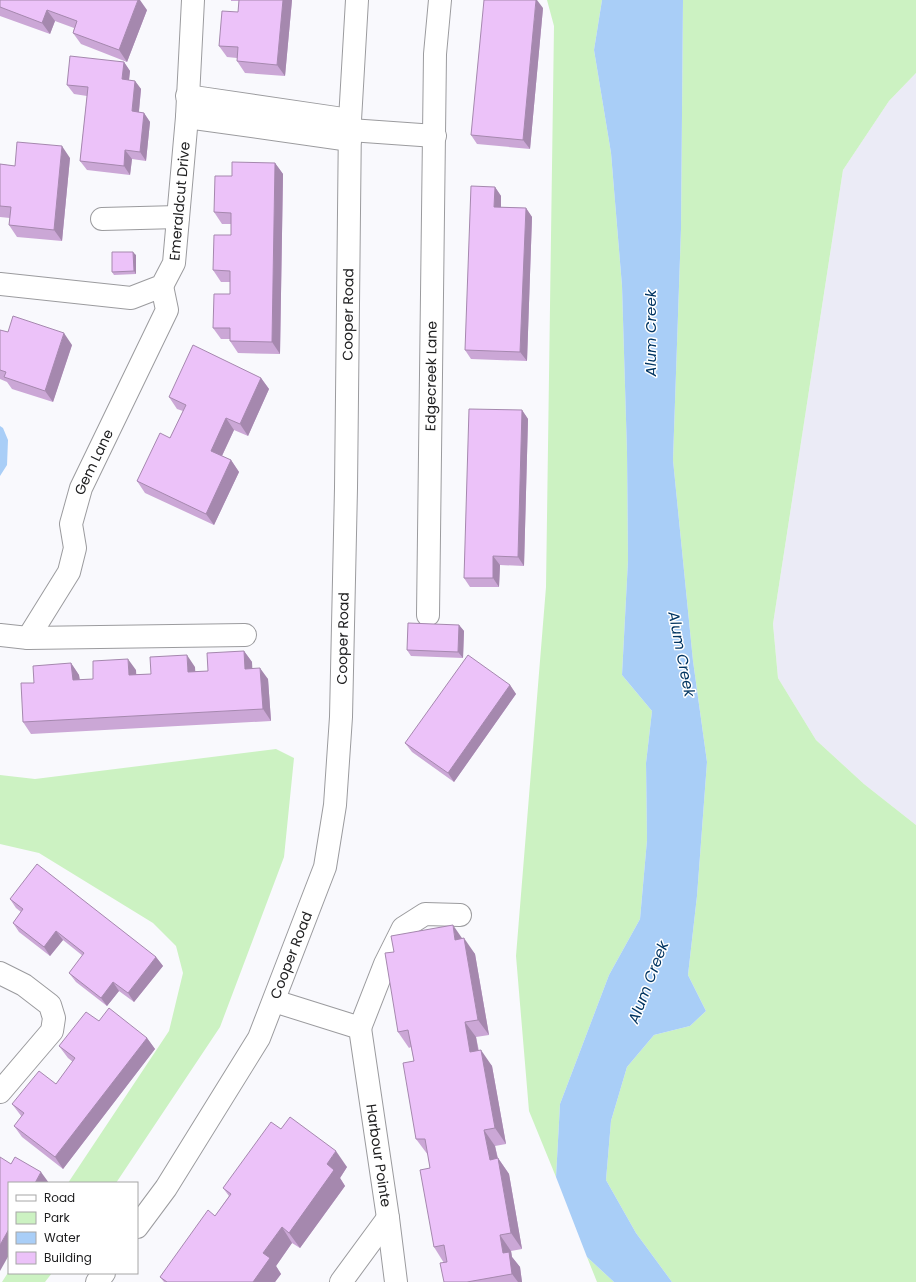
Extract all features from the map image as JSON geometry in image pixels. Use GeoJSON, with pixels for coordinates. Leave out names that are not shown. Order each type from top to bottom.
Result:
{"type":"FeatureCollection","features":[{"type":"Feature","properties":{"kind":"street","name":"Emeraldcut Drive"},"geometry":{"type":"LineString","coordinates":[[162,286],[174,263],[187,107],[193,0]]}},
{"type":"Feature","properties":{"kind":"street","name":"Cooper Road"},"geometry":{"type":"LineString","coordinates":[[138,1227],[166,1188],[259,1038],[325,867],[334,805],[341,717],[346,488],[350,130],[357,0]]}},
{"type":"Feature","properties":{"kind":"street","name":"Edgecreek Lane"},"geometry":{"type":"LineString","coordinates":[[428,615],[435,54],[440,0]]}},
{"type":"Feature","properties":{"kind":"street"},"geometry":{"type":"LineString","coordinates":[[187,107],[350,130],[435,136]]}},
{"type":"Feature","properties":{"kind":"street"},"geometry":{"type":"LineString","coordinates":[[102,219],[178,217]]}},
{"type":"Feature","properties":{"kind":"street"},"geometry":{"type":"LineString","coordinates":[[0,284],[131,298],[162,286]]}},
{"type":"Feature","properties":{"kind":"street","name":"Gem Lane"},"geometry":{"type":"LineString","coordinates":[[28,638],[69,572],[75,548],[71,524],[81,488],[167,310],[162,286]]}},
{"type":"Feature","properties":{"kind":"street"},"geometry":{"type":"LineString","coordinates":[[0,636],[28,638],[245,635]]}},
{"type":"Feature","properties":{"kind":"street","name":"Harbour Pointe"},"geometry":{"type":"LineString","coordinates":[[396,1282],[360,1028],[385,964],[403,928],[425,914],[460,915]]}},
{"type":"Feature","properties":{"kind":"street"},"geometry":{"type":"LineString","coordinates":[[0,973],[24,985],[50,1005],[54,1018],[52,1030],[0,1092]]}},
{"type":"Feature","properties":{"kind":"street"},"geometry":{"type":"LineString","coordinates":[[274,1001],[360,1028]]}},
{"type":"Feature","properties":{"kind":"street"},"geometry":{"type":"LineString","coordinates":[[341,1282],[388,1218]]}},
{"type":"Feature","properties":{"kind":"street"},"geometry":{"type":"LineString","coordinates":[[97,1282],[103,1274]]}},
{"type":"Feature","properties":{"kind":"shaded area"},"geometry":{"type":"Polygon","coordinates":[[[916,73],[916,825],[864,784],[816,740],[778,678],[773,624],[843,170],[889,101],[916,73]]]}},
{"type":"Feature","properties":{"kind":"green space"},"geometry":{"type":"Polygon","coordinates":[[[547,0],[602,0],[594,50],[611,153],[622,286],[627,453],[628,560],[622,675],[652,711],[646,763],[647,840],[640,919],[609,975],[560,1104],[556,1177],[529,1111],[516,956],[546,587],[554,26],[547,0]]]}},
{"type":"Feature","properties":{"kind":"green space"},"geometry":{"type":"Polygon","coordinates":[[[683,0],[916,0],[916,73],[889,101],[843,170],[773,624],[778,678],[816,740],[864,784],[916,825],[916,1282],[672,1282],[636,1233],[606,1180],[611,1121],[627,1067],[654,1035],[690,1026],[706,1011],[688,975],[697,896],[707,762],[693,661],[673,460],[681,229],[683,0]]]}},
{"type":"Feature","properties":{"kind":"green space"},"geometry":{"type":"Polygon","coordinates":[[[276,749],[294,758],[284,857],[220,1027],[117,1182],[69,1182],[169,1031],[183,973],[176,946],[153,923],[39,853],[0,844],[0,775],[35,779],[276,749]]]}},
{"type":"Feature","properties":{"kind":"green space"},"geometry":{"type":"Polygon","coordinates":[[[587,1257],[614,1282],[597,1282],[587,1257]]]}},
{"type":"Feature","properties":{"kind":"green space"},"geometry":{"type":"Polygon","coordinates":[[[8,1273],[8,1274],[51,1274],[45,1282],[2,1282],[8,1273]]]}},
{"type":"Feature","properties":{"kind":"water","name":"Alum Creek"},"geometry":{"type":"Polygon","coordinates":[[[602,0],[683,0],[681,229],[673,460],[693,661],[707,762],[697,896],[688,975],[706,1011],[690,1026],[654,1035],[627,1067],[611,1121],[606,1180],[636,1233],[672,1282],[614,1282],[587,1257],[556,1177],[560,1104],[609,975],[640,919],[647,840],[646,763],[652,711],[622,675],[628,560],[627,453],[622,286],[611,153],[594,50],[602,0]]]}},
{"type":"Feature","properties":{"kind":"water"},"geometry":{"type":"Polygon","coordinates":[[[0,426],[3,428],[8,440],[7,465],[0,476],[0,426]]]}},
{"type":"Feature","properties":{"kind":"building"},"geometry":{"type":"Polygon","coordinates":[[[0,0],[138,0],[119,50],[73,33],[77,21],[47,10],[42,23],[0,7],[0,0]]]}},
{"type":"Feature","properties":{"kind":"building"},"geometry":{"type":"Polygon","coordinates":[[[239,0],[283,0],[277,65],[237,61],[238,47],[219,46],[222,11],[238,12],[239,0]]]}},
{"type":"Feature","properties":{"kind":"building"},"geometry":{"type":"Polygon","coordinates":[[[484,0],[536,0],[523,140],[471,135],[484,0]]]}},
{"type":"Feature","properties":{"kind":"building"},"geometry":{"type":"Polygon","coordinates":[[[70,56],[124,62],[122,79],[135,81],[132,111],[144,113],[140,152],[125,150],[124,166],[80,161],[88,87],[67,85],[70,56]]]}},
{"type":"Feature","properties":{"kind":"building"},"geometry":{"type":"Polygon","coordinates":[[[17,142],[62,146],[54,230],[9,225],[11,207],[0,206],[0,164],[15,166],[17,142]]]}},
{"type":"Feature","properties":{"kind":"building"},"geometry":{"type":"Polygon","coordinates":[[[232,162],[275,163],[272,342],[230,341],[230,328],[213,328],[214,294],[230,294],[230,271],[213,270],[214,235],[231,235],[231,213],[214,212],[215,176],[232,176],[232,162]]]}},
{"type":"Feature","properties":{"kind":"building"},"geometry":{"type":"Polygon","coordinates":[[[471,186],[495,187],[494,207],[526,208],[520,352],[465,350],[471,186]]]}},
{"type":"Feature","properties":{"kind":"building"},"geometry":{"type":"Polygon","coordinates":[[[112,252],[133,252],[134,271],[112,272],[112,252]]]}},
{"type":"Feature","properties":{"kind":"building"},"geometry":{"type":"Polygon","coordinates":[[[13,316],[64,333],[45,391],[4,377],[6,372],[0,370],[0,330],[8,332],[13,316]]]}},
{"type":"Feature","properties":{"kind":"building"},"geometry":{"type":"Polygon","coordinates":[[[193,345],[261,378],[240,424],[226,418],[211,451],[231,460],[206,514],[137,481],[160,433],[170,438],[186,405],[169,397],[193,345]]]}},
{"type":"Feature","properties":{"kind":"building"},"geometry":{"type":"Polygon","coordinates":[[[469,409],[522,410],[518,557],[493,556],[493,578],[464,578],[469,409]]]}},
{"type":"Feature","properties":{"kind":"building"},"geometry":{"type":"Polygon","coordinates":[[[408,623],[459,625],[458,652],[407,650],[408,623]]]}},
{"type":"Feature","properties":{"kind":"building"},"geometry":{"type":"Polygon","coordinates":[[[244,651],[245,669],[260,668],[263,709],[23,722],[21,683],[34,683],[33,666],[71,663],[73,680],[93,679],[93,661],[128,659],[129,675],[151,674],[150,657],[187,655],[188,672],[208,671],[207,653],[244,651]]]}},
{"type":"Feature","properties":{"kind":"building"},"geometry":{"type":"Polygon","coordinates":[[[468,655],[510,685],[448,773],[405,743],[468,655]]]}},
{"type":"Feature","properties":{"kind":"building"},"geometry":{"type":"Polygon","coordinates":[[[37,864],[156,957],[128,993],[113,982],[101,998],[69,973],[84,953],[56,931],[44,947],[13,923],[23,909],[10,899],[37,864]]]}},
{"type":"Feature","properties":{"kind":"building"},"geometry":{"type":"Polygon","coordinates":[[[453,925],[455,940],[464,938],[478,1020],[465,1022],[470,1052],[481,1050],[495,1128],[484,1130],[490,1160],[498,1158],[511,1233],[500,1235],[503,1253],[509,1252],[512,1274],[467,1282],[444,1282],[440,1263],[447,1262],[444,1245],[434,1247],[420,1170],[430,1168],[425,1139],[416,1139],[403,1063],[414,1061],[408,1030],[398,1032],[385,953],[394,952],[391,936],[453,925]]]}},
{"type":"Feature","properties":{"kind":"building"},"geometry":{"type":"Polygon","coordinates":[[[109,1008],[147,1038],[55,1157],[14,1126],[24,1113],[12,1104],[39,1071],[56,1084],[75,1058],[59,1046],[86,1012],[99,1021],[109,1008]]]}},
{"type":"Feature","properties":{"kind":"building"},"geometry":{"type":"Polygon","coordinates":[[[290,1117],[336,1151],[327,1164],[334,1170],[289,1233],[282,1227],[263,1253],[270,1258],[253,1282],[167,1282],[160,1277],[208,1210],[215,1216],[231,1194],[223,1188],[271,1122],[281,1129],[290,1117]]]}},
{"type":"Feature","properties":{"kind":"building"},"geometry":{"type":"Polygon","coordinates":[[[0,1157],[11,1164],[15,1157],[41,1172],[36,1182],[8,1182],[8,1231],[0,1245],[0,1157]]]}}]}
